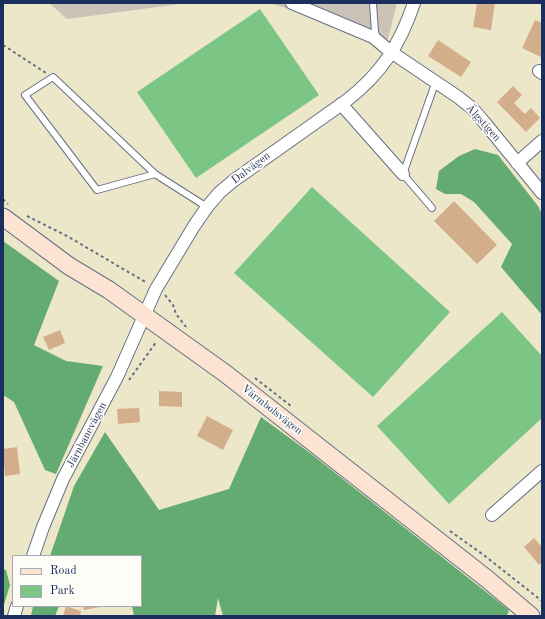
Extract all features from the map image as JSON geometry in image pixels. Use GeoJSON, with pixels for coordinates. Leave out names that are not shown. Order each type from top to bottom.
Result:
{"type":"FeatureCollection","features":[{"type":"Feature","properties":{"kind":"street"},"geometry":{"type":"LineString","coordinates":[[292,3],[364,33],[379,42],[391,52]]}},
{"type":"Feature","properties":{"kind":"street","name":"Dalvägen"},"geometry":{"type":"LineString","coordinates":[[144,315],[156,289],[207,207],[220,192],[238,177],[364,87],[378,72],[402,34],[414,3]]}},
{"type":"Feature","properties":{"kind":"street","name":"Älgstigen"},"geometry":{"type":"LineString","coordinates":[[391,52],[436,81],[472,108],[542,193]]}},
{"type":"Feature","properties":{"kind":"street"},"geometry":{"type":"LineString","coordinates":[[341,104],[403,174]]}},
{"type":"Feature","properties":{"kind":"street"},"geometry":{"type":"LineString","coordinates":[[517,163],[542,141]]}},
{"type":"Feature","properties":{"kind":"street","name":"Värmbolsvägen"},"geometry":{"type":"LineString","coordinates":[[7,212],[69,266],[109,290],[226,374],[294,426],[487,579],[531,616]]}},
{"type":"Feature","properties":{"kind":"street","name":"Järnbanevägen"},"geometry":{"type":"LineString","coordinates":[[33,555],[63,479],[117,377],[144,315]]}},
{"type":"Feature","properties":{"kind":"street"},"geometry":{"type":"LineString","coordinates":[[492,515],[542,471]]}},
{"type":"Feature","properties":{"kind":"lane"},"geometry":{"type":"LineString","coordinates":[[373,3],[375,32],[379,42]]}},
{"type":"Feature","properties":{"kind":"lane"},"geometry":{"type":"LineString","coordinates":[[155,174],[97,190],[25,95],[53,77],[155,174],[207,207]]}},
{"type":"Feature","properties":{"kind":"lane"},"geometry":{"type":"LineString","coordinates":[[432,208],[403,174],[436,81]]}},
{"type":"Feature","properties":{"kind":"path"},"geometry":{"type":"LineString","coordinates":[[3,45],[53,77]]}},
{"type":"Feature","properties":{"kind":"path"},"geometry":{"type":"LineString","coordinates":[[3,200],[7,212]]}},
{"type":"Feature","properties":{"kind":"path"},"geometry":{"type":"LineString","coordinates":[[21,213],[67,236],[156,289]]}},
{"type":"Feature","properties":{"kind":"path"},"geometry":{"type":"LineString","coordinates":[[127,384],[176,314]]}},
{"type":"Feature","properties":{"kind":"shaded area"},"geometry":{"type":"Polygon","coordinates":[[[49,3],[188,3],[67,19],[49,3]]]}},
{"type":"Feature","properties":{"kind":"shaded area"},"geometry":{"type":"Polygon","coordinates":[[[269,3],[397,3],[388,39],[269,3]]]}},
{"type":"Feature","properties":{"kind":"green space"},"geometry":{"type":"Polygon","coordinates":[[[260,9],[319,95],[196,178],[137,92],[260,9]]]}},
{"type":"Feature","properties":{"kind":"green space"},"geometry":{"type":"Polygon","coordinates":[[[475,149],[498,155],[538,206],[542,214],[542,315],[501,267],[512,244],[474,202],[461,194],[445,194],[436,189],[439,171],[459,156],[475,149]]]}},
{"type":"Feature","properties":{"kind":"green space"},"geometry":{"type":"Polygon","coordinates":[[[312,187],[450,312],[373,397],[234,273],[312,187]]]}},
{"type":"Feature","properties":{"kind":"green space"},"geometry":{"type":"Polygon","coordinates":[[[3,241],[59,281],[34,345],[66,361],[103,366],[56,474],[45,470],[14,402],[3,395],[3,241]]]}},
{"type":"Feature","properties":{"kind":"green space"},"geometry":{"type":"Polygon","coordinates":[[[502,312],[542,356],[542,418],[449,504],[377,426],[502,312]]]}},
{"type":"Feature","properties":{"kind":"green space"},"geometry":{"type":"Polygon","coordinates":[[[261,417],[310,453],[509,610],[507,616],[223,616],[218,598],[215,616],[134,616],[132,607],[142,607],[142,555],[50,555],[74,486],[105,432],[159,510],[229,489],[261,417]]]}},
{"type":"Feature","properties":{"kind":"green space"},"geometry":{"type":"Polygon","coordinates":[[[3,569],[6,570],[10,585],[3,608],[3,569]]]}},
{"type":"Feature","properties":{"kind":"green space"},"geometry":{"type":"Polygon","coordinates":[[[33,607],[59,607],[55,616],[31,616],[33,607]]]}},
{"type":"Feature","properties":{"kind":"building"},"geometry":{"type":"Polygon","coordinates":[[[477,3],[495,3],[491,30],[473,27],[477,3]]]}},
{"type":"Feature","properties":{"kind":"building"},"geometry":{"type":"Polygon","coordinates":[[[535,20],[542,23],[541,57],[522,48],[535,20]]]}},
{"type":"Feature","properties":{"kind":"building"},"geometry":{"type":"Polygon","coordinates":[[[438,40],[471,62],[461,77],[428,56],[438,40]]]}},
{"type":"Feature","properties":{"kind":"building"},"geometry":{"type":"Polygon","coordinates":[[[513,86],[522,95],[514,103],[525,114],[531,108],[540,118],[526,132],[497,102],[513,86]]]}},
{"type":"Feature","properties":{"kind":"building"},"geometry":{"type":"Polygon","coordinates":[[[454,201],[497,245],[477,264],[434,221],[454,201]]]}},
{"type":"Feature","properties":{"kind":"building"},"geometry":{"type":"Polygon","coordinates":[[[60,330],[65,343],[49,350],[43,337],[60,330]]]}},
{"type":"Feature","properties":{"kind":"building"},"geometry":{"type":"Polygon","coordinates":[[[159,391],[182,392],[182,407],[159,406],[159,391]]]}},
{"type":"Feature","properties":{"kind":"building"},"geometry":{"type":"Polygon","coordinates":[[[139,408],[140,422],[118,424],[117,409],[139,408]]]}},
{"type":"Feature","properties":{"kind":"building"},"geometry":{"type":"Polygon","coordinates":[[[207,416],[233,430],[223,450],[197,436],[207,416]]]}},
{"type":"Feature","properties":{"kind":"building"},"geometry":{"type":"Polygon","coordinates":[[[17,447],[20,474],[5,476],[3,449],[17,447]]]}},
{"type":"Feature","properties":{"kind":"building"},"geometry":{"type":"Polygon","coordinates":[[[534,538],[542,547],[542,562],[539,565],[524,547],[534,538]]]}},
{"type":"Feature","properties":{"kind":"building"},"geometry":{"type":"Polygon","coordinates":[[[66,607],[81,611],[80,616],[63,616],[66,607]]]}},
{"type":"Feature","properties":{"kind":"building"},"geometry":{"type":"Polygon","coordinates":[[[83,607],[100,607],[84,610],[83,607]]]}}]}
